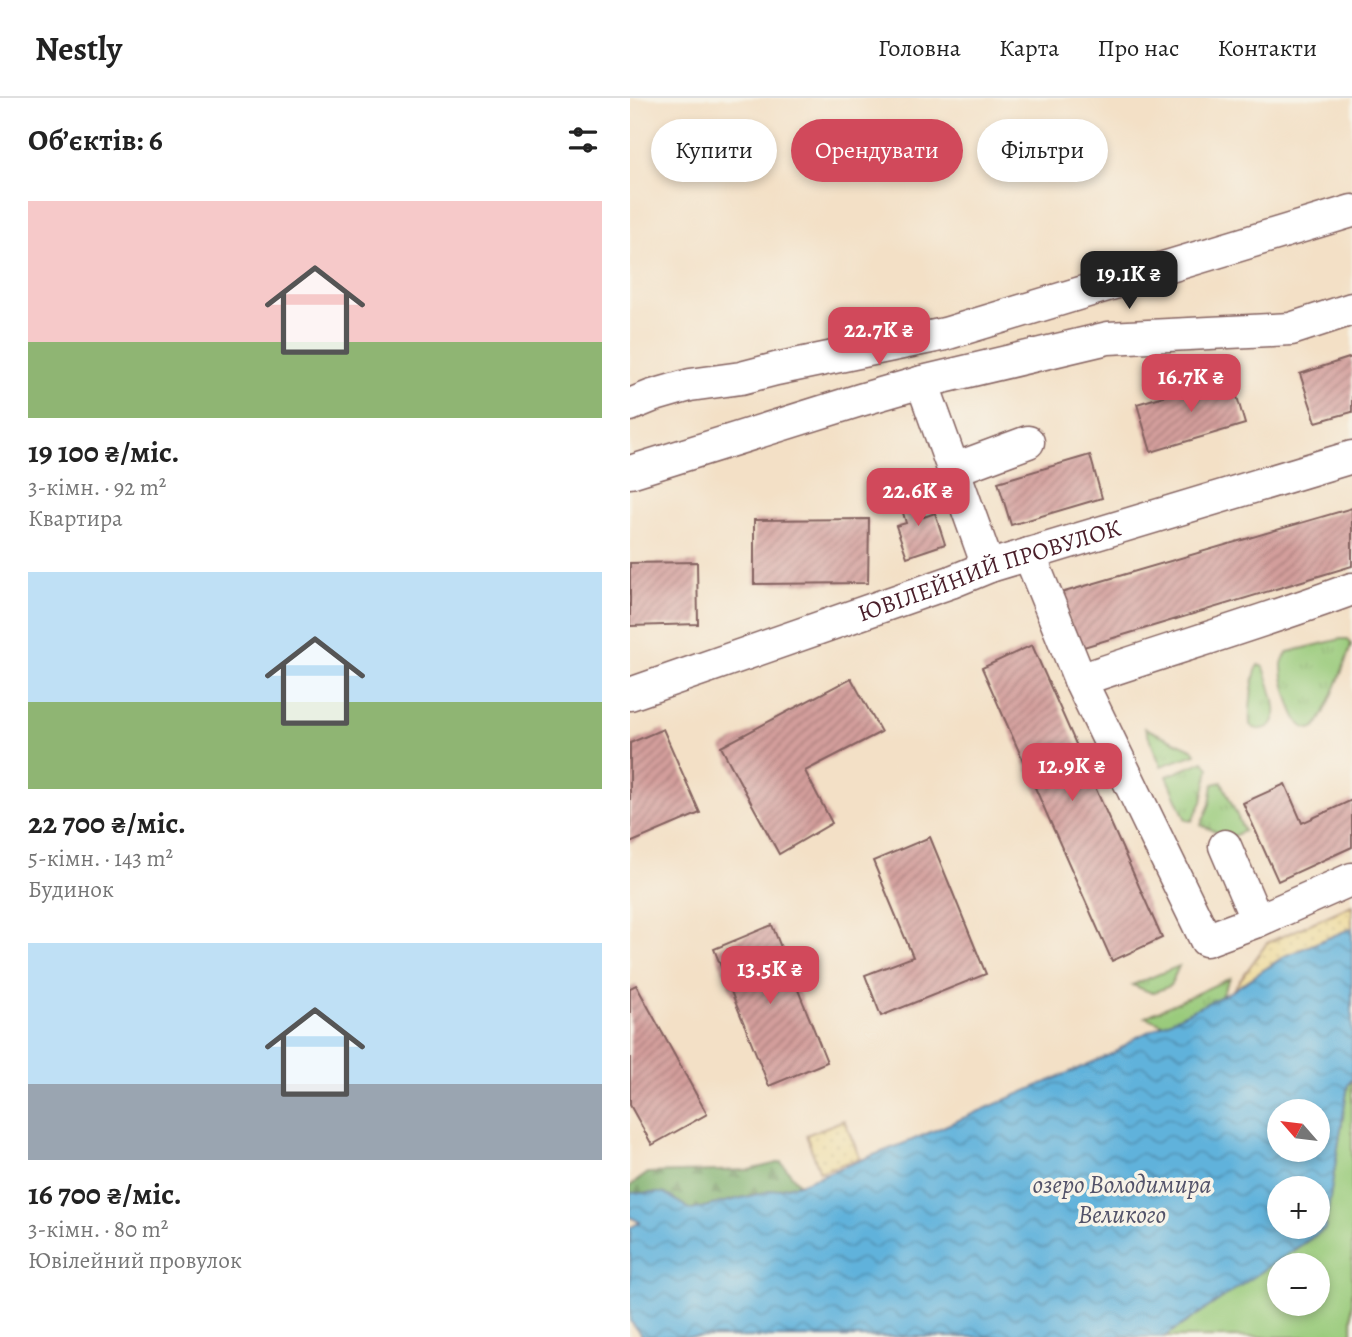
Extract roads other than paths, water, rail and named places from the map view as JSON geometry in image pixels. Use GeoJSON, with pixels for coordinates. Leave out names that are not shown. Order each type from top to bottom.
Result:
{"type":"FeatureCollection","features":[{"type":"Feature","properties":{"kind":"street"},"geometry":{"type":"LineString","coordinates":[[630,405],[690,385],[741,378],[945,334],[1352,211]]}},
{"type":"Feature","properties":{"kind":"street"},"geometry":{"type":"LineString","coordinates":[[630,472],[922,382],[1108,338],[1290,328],[1352,309]]}},
{"type":"Feature","properties":{"kind":"street"},"geometry":{"type":"LineString","coordinates":[[922,382],[990,566]]}},
{"type":"Feature","properties":{"kind":"street"},"geometry":{"type":"LineString","coordinates":[[954,469],[1028,442]]}},
{"type":"Feature","properties":{"kind":"street","name":"ЮВІЛЕЙНИЙ ПРОВУЛОК"},"geometry":{"type":"LineString","coordinates":[[630,694],[990,566],[1352,457]]}},
{"type":"Feature","properties":{"kind":"street"},"geometry":{"type":"LineString","coordinates":[[1029,554],[1080,680],[1206,940],[1352,879]]}},
{"type":"Feature","properties":{"kind":"street"},"geometry":{"type":"LineString","coordinates":[[1080,680],[1352,589]]}},
{"type":"Feature","properties":{"kind":"street"},"geometry":{"type":"LineString","coordinates":[[1224,846],[1257,920]]}},
{"type":"Feature","properties":{"kind":"water","name":"озеро Володимира Великого"},"geometry":{"type":"Polygon","coordinates":[[[1352,928],[1352,1079],[1348,1085],[1330,1198],[1330,1176],[1267,1176],[1267,1239],[1310,1239],[1289,1253],[1267,1253],[1267,1268],[1164,1337],[643,1337],[630,1321],[630,1228],[640,1222],[630,1217],[630,1193],[664,1193],[692,1210],[799,1184],[910,1141],[1114,1053],[1135,1038],[1232,991],[1285,956],[1352,928]]]}}]}
